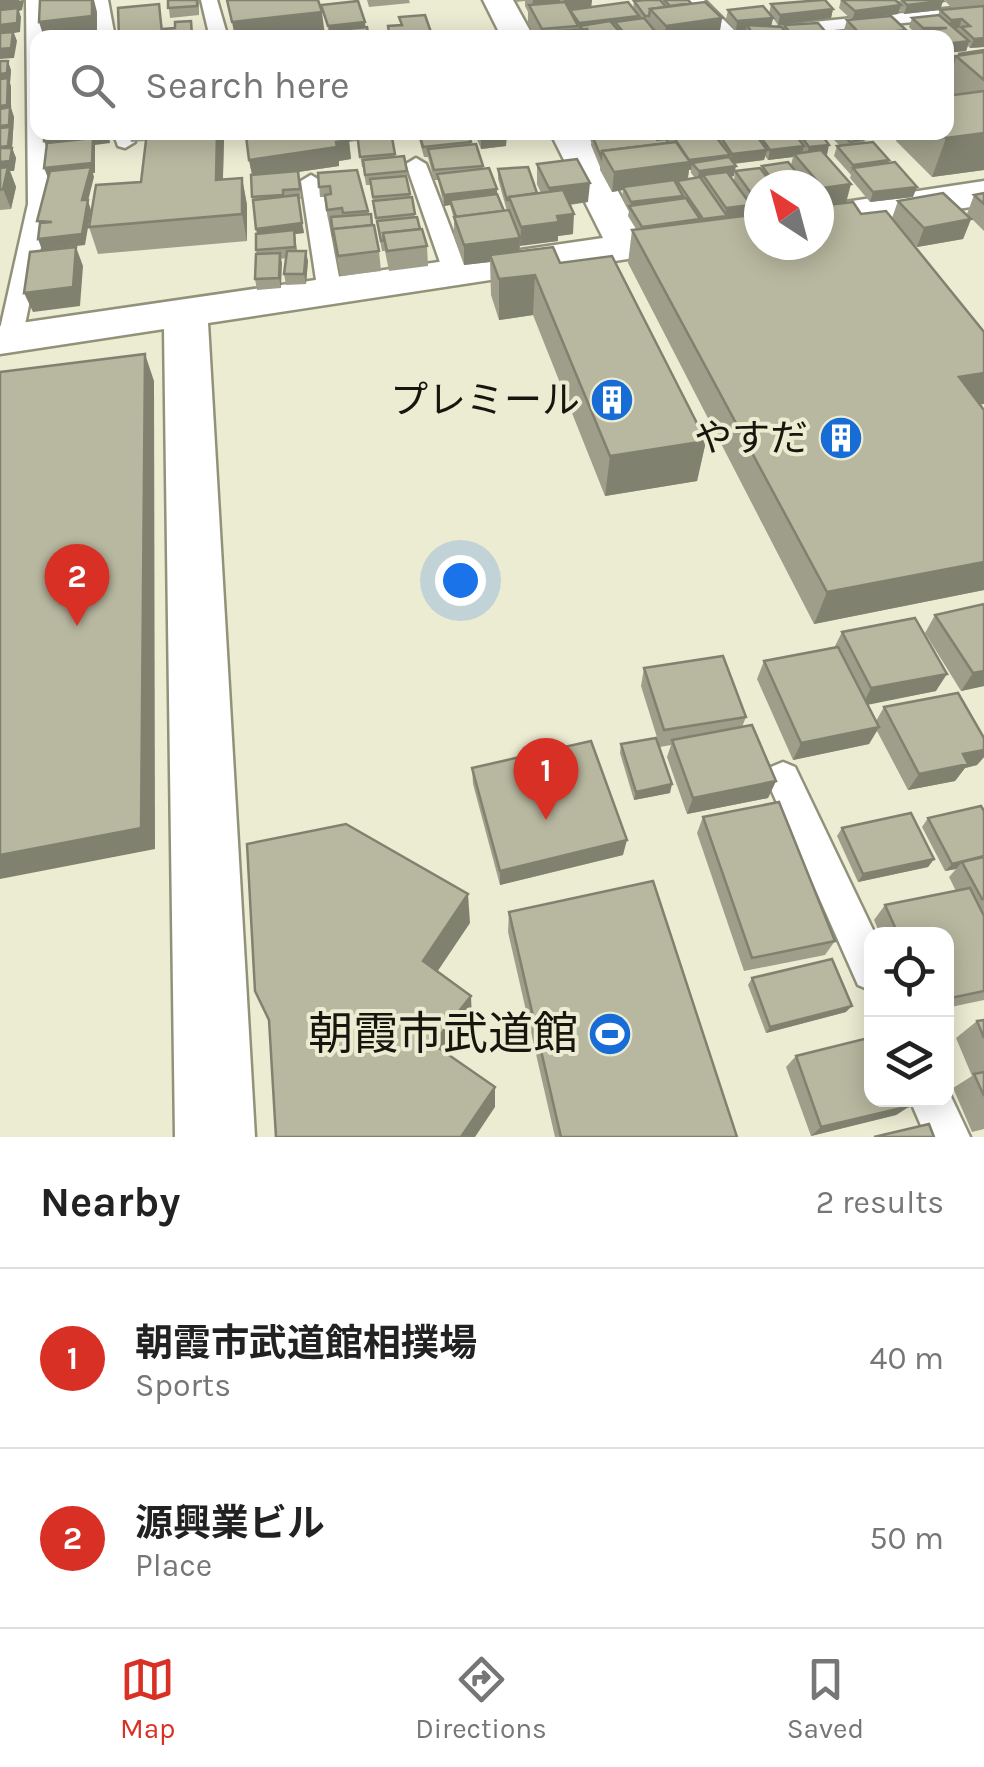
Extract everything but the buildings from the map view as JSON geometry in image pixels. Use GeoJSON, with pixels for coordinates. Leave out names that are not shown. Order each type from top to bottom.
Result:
{"type":"FeatureCollection","features":[{"type":"Feature","properties":{"kind":"street"},"geometry":{"type":"LineString","coordinates":[[498,0],[514,30]]}},
{"type":"Feature","properties":{"kind":"street"},"geometry":{"type":"LineString","coordinates":[[572,140],[628,248]]}},
{"type":"Feature","properties":{"kind":"street"},"geometry":{"type":"LineString","coordinates":[[834,216],[984,193]]}},
{"type":"Feature","properties":{"kind":"street"},"geometry":{"type":"LineString","coordinates":[[5,339],[744,230]]}},
{"type":"Feature","properties":{"kind":"street"},"geometry":{"type":"LineString","coordinates":[[186,315],[215,1137]]}},
{"type":"Feature","properties":{"kind":"lane"},"geometry":{"type":"LineString","coordinates":[[34,0],[35,30]]}},
{"type":"Feature","properties":{"kind":"lane"},"geometry":{"type":"LineString","coordinates":[[100,0],[105,30]]}},
{"type":"Feature","properties":{"kind":"lane"},"geometry":{"type":"LineString","coordinates":[[209,0],[217,30]]}},
{"type":"Feature","properties":{"kind":"lane"},"geometry":{"type":"LineString","coordinates":[[694,0],[726,30]]}},
{"type":"Feature","properties":{"kind":"lane"},"geometry":{"type":"LineString","coordinates":[[790,30],[984,10]]}},
{"type":"Feature","properties":{"kind":"lane"},"geometry":{"type":"LineString","coordinates":[[5,339],[38,204],[37,140]]}},
{"type":"Feature","properties":{"kind":"lane"},"geometry":{"type":"LineString","coordinates":[[416,164],[456,274]]}},
{"type":"Feature","properties":{"kind":"lane"},"geometry":{"type":"LineString","coordinates":[[311,182],[330,293]]}},
{"type":"Feature","properties":{"kind":"lane"},"geometry":{"type":"LineString","coordinates":[[783,778],[864,954]]}},
{"type":"Feature","properties":{"kind":"lane"},"geometry":{"type":"LineString","coordinates":[[934,1107],[948,1137]]}},
{"type":"Feature","properties":{"kind":"place","name":"プレミール"},"geometry":{"type":"Point","coordinates":[612,400]}},
{"type":"Feature","properties":{"kind":"place","name":"やすだ"},"geometry":{"type":"Point","coordinates":[841,438]}},
{"type":"Feature","properties":{"kind":"place","name":"源興業ビル"},"geometry":{"type":"Point","coordinates":[77,626]}},
{"type":"Feature","properties":{"kind":"place","name":"朝霞市武道館相撲場"},"geometry":{"type":"Point","coordinates":[546,820]}},
{"type":"Feature","properties":{"kind":"place","name":"朝霞市武道館"},"geometry":{"type":"Point","coordinates":[610,1034]}}]}
